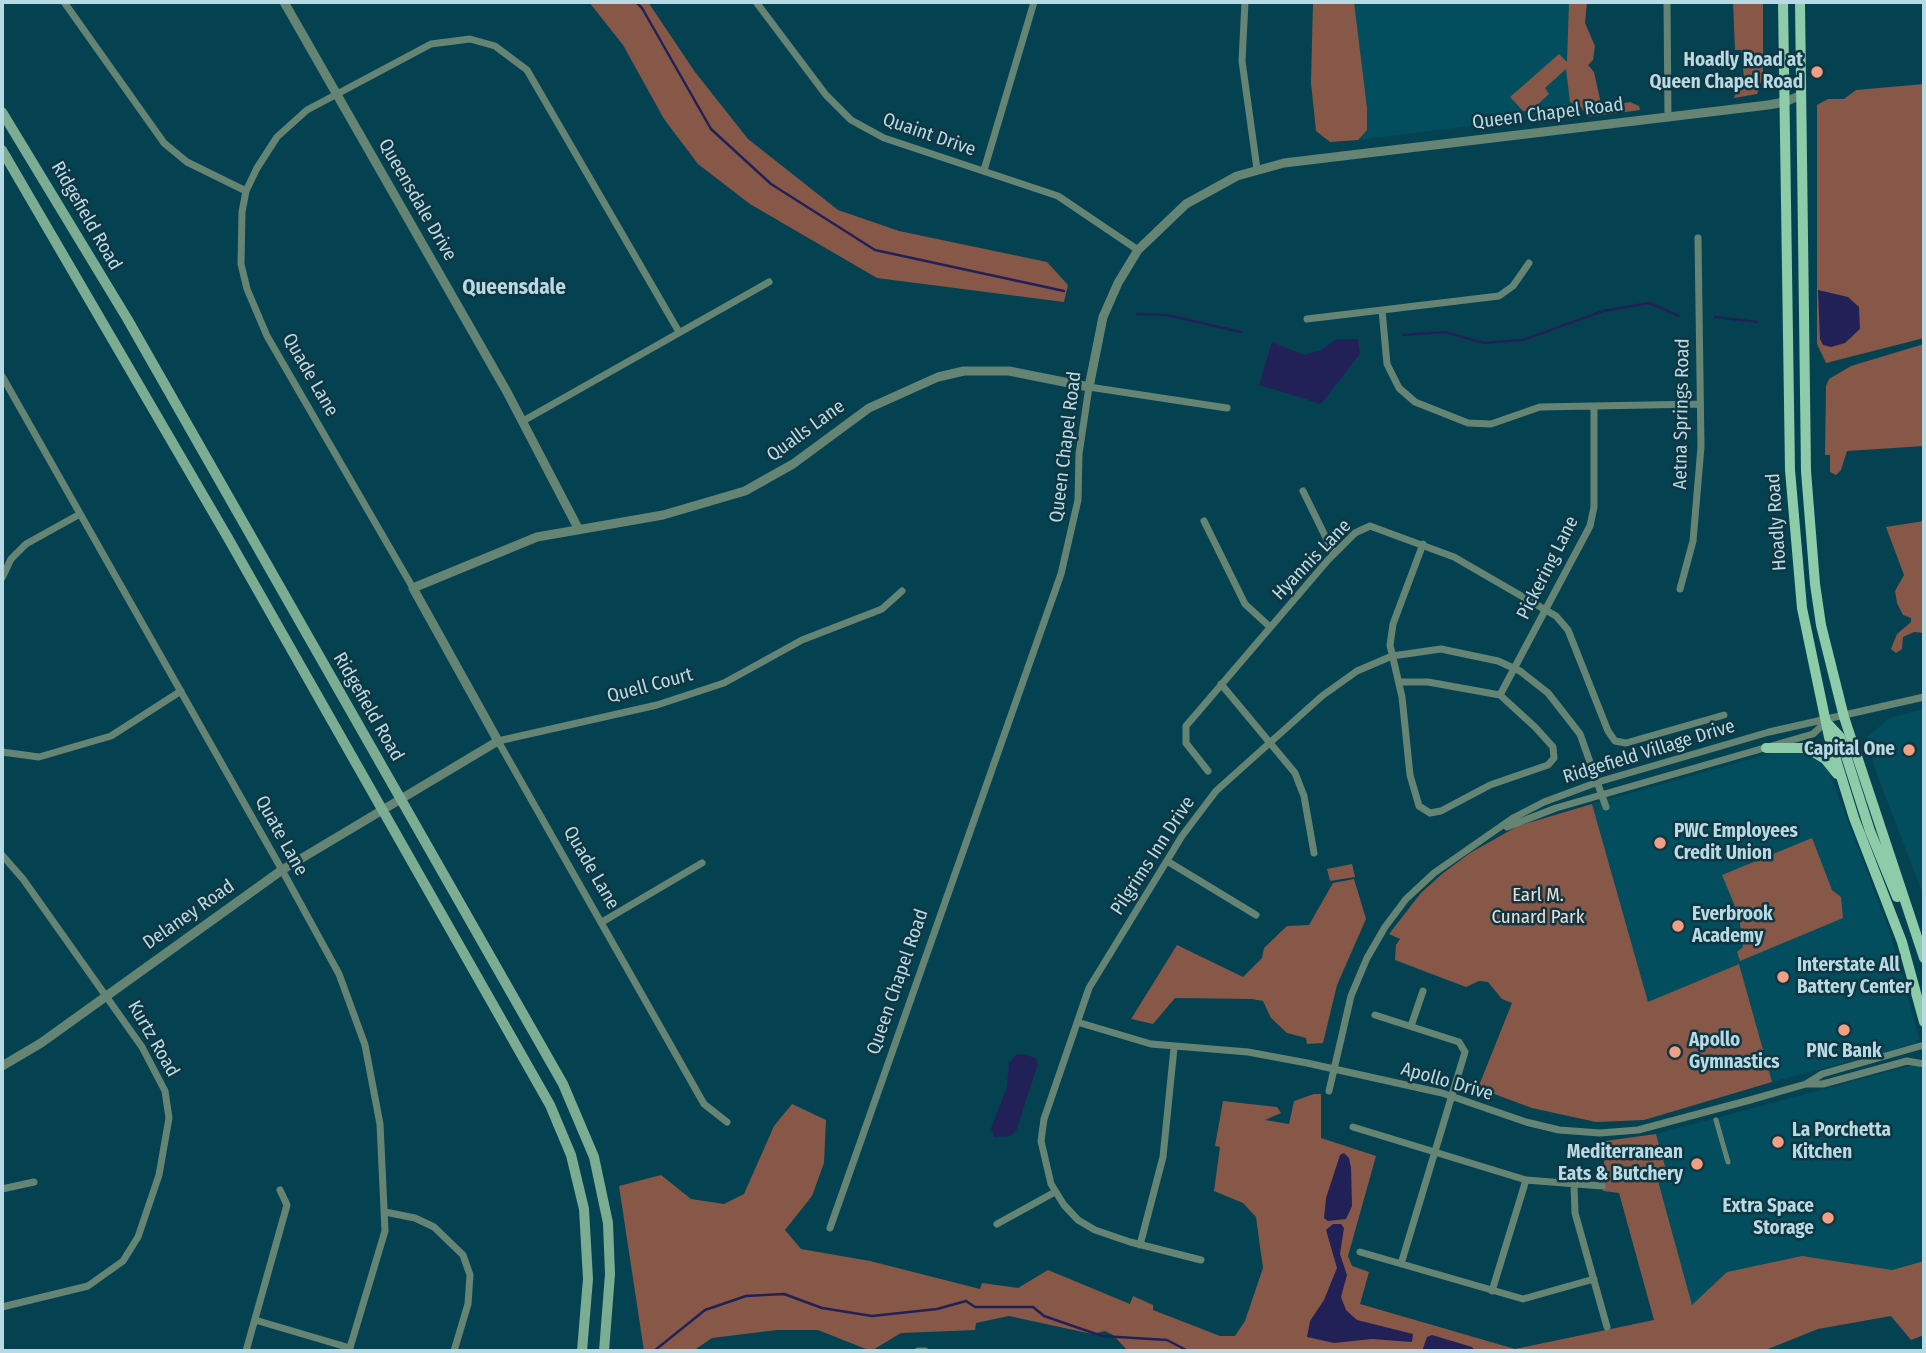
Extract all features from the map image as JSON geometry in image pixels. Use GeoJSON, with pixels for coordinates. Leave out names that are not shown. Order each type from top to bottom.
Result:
{"type":"FeatureCollection","features":[{"type":"Feature","properties":{"kind":"main road","name":"Hoadly Road"},"geometry":{"type":"LineString","coordinates":[[1783,2],[1792,509],[1802,608],[1826,722],[1845,787],[1902,942],[1924,1022]]}},
{"type":"Feature","properties":{"kind":"main road","name":"Hoadly Road"},"geometry":{"type":"LineString","coordinates":[[1800,2],[1810,533],[1821,625],[1844,717],[1924,958]]}},
{"type":"Feature","properties":{"kind":"main road","name":"Ridgefield Road"},"geometry":{"type":"LineString","coordinates":[[2,112],[128,320],[563,1084],[589,1143],[603,1191],[609,1230],[610,1274],[604,1351]]}},
{"type":"Feature","properties":{"kind":"main road","name":"Ridgefield Road"},"geometry":{"type":"LineString","coordinates":[[2,150],[550,1105],[567,1143],[578,1180],[587,1235],[588,1279],[582,1351]]}},
{"type":"Feature","properties":{"kind":"main road"},"geometry":{"type":"LineString","coordinates":[[1826,722],[1840,737],[1870,831],[1905,915],[1916,933]]}},
{"type":"Feature","properties":{"kind":"main road"},"geometry":{"type":"LineString","coordinates":[[1766,748],[1796,746],[1813,750],[1827,761],[1845,787]]}},
{"type":"Feature","properties":{"kind":"street"},"geometry":{"type":"LineString","coordinates":[[64,2],[164,143],[187,162],[246,191]]}},
{"type":"Feature","properties":{"kind":"street","name":"Queensdale Drive"},"geometry":{"type":"LineString","coordinates":[[284,2],[523,421],[578,528]]}},
{"type":"Feature","properties":{"kind":"street","name":"Quaint Drive"},"geometry":{"type":"LineString","coordinates":[[757,2],[826,95],[851,120],[884,138],[1058,195],[1138,250]]}},
{"type":"Feature","properties":{"kind":"street","name":"Quaint Drive"},"geometry":{"type":"LineString","coordinates":[[984,170],[1034,2]]}},
{"type":"Feature","properties":{"kind":"street"},"geometry":{"type":"LineString","coordinates":[[1245,2],[1242,61],[1257,169]]}},
{"type":"Feature","properties":{"kind":"street"},"geometry":{"type":"LineString","coordinates":[[1667,2],[1668,118]]}},
{"type":"Feature","properties":{"kind":"street","name":"Quade Lane"},"geometry":{"type":"LineString","coordinates":[[679,332],[527,70],[516,59],[480,41],[444,41],[410,55],[307,110],[277,137],[246,191],[240,240],[241,264],[254,308],[704,1104],[727,1122]]}},
{"type":"Feature","properties":{"kind":"street","name":"Queen Chapel Road"},"geometry":{"type":"LineString","coordinates":[[830,1228],[1061,573],[1079,500],[1079,454],[1100,332],[1110,300],[1138,250],[1198,196],[1257,169],[1284,163],[1785,103],[1801,95]]}},
{"type":"Feature","properties":{"kind":"street","name":"Aetna Springs Road"},"geometry":{"type":"LineString","coordinates":[[1679,589],[1693,541],[1701,447],[1698,238]]}},
{"type":"Feature","properties":{"kind":"street"},"geometry":{"type":"LineString","coordinates":[[1307,318],[1499,296],[1513,286],[1530,263]]}},
{"type":"Feature","properties":{"kind":"street"},"geometry":{"type":"LineString","coordinates":[[523,421],[769,282]]}},
{"type":"Feature","properties":{"kind":"street"},"geometry":{"type":"LineString","coordinates":[[1382,310],[1390,371],[1399,388],[1415,401],[1468,423],[1484,425],[1540,407],[1700,404]]}},
{"type":"Feature","properties":{"kind":"street","name":"Qualls Lane"},"geometry":{"type":"LineString","coordinates":[[413,588],[505,548],[578,528],[663,515],[745,491],[793,464],[869,408],[945,375],[964,371],[1009,371],[1089,387],[1227,408]]}},
{"type":"Feature","properties":{"kind":"street","name":"Quate Lane"},"geometry":{"type":"LineString","coordinates":[[2,376],[339,974],[365,1045],[380,1124],[385,1231],[349,1349]]}},
{"type":"Feature","properties":{"kind":"street","name":"Pickering Lane"},"geometry":{"type":"LineString","coordinates":[[1500,695],[1593,516],[1594,406]]}},
{"type":"Feature","properties":{"kind":"street"},"geometry":{"type":"LineString","coordinates":[[1303,491],[1335,554]]}},
{"type":"Feature","properties":{"kind":"street"},"geometry":{"type":"LineString","coordinates":[[2,578],[11,558],[26,544],[80,514]]}},
{"type":"Feature","properties":{"kind":"street"},"geometry":{"type":"LineString","coordinates":[[1204,522],[1245,604],[1270,627]]}},
{"type":"Feature","properties":{"kind":"street","name":"Hyannis Lane"},"geometry":{"type":"LineString","coordinates":[[1208,771],[1186,743],[1184,732],[1221,684],[1335,554],[1355,533],[1370,526],[1454,557],[1556,616],[1568,630],[1608,732],[1615,741],[1626,743],[1724,715]]}},
{"type":"Feature","properties":{"kind":"street"},"geometry":{"type":"LineString","coordinates":[[1400,682],[1428,682],[1500,695],[1553,747],[1554,758],[1548,765],[1514,776],[1441,811],[1430,813],[1419,807],[1410,775],[1400,682],[1392,656],[1393,624],[1423,544]]}},
{"type":"Feature","properties":{"kind":"street","name":"Quell Court"},"geometry":{"type":"LineString","coordinates":[[401,799],[498,741],[657,705],[707,689],[802,640],[882,610],[902,591]]}},
{"type":"Feature","properties":{"kind":"street","name":"Pilgrims Inn Drive"},"geometry":{"type":"LineString","coordinates":[[1201,1261],[1140,1244],[1083,1223],[1068,1210],[1055,1192],[1044,1162],[1042,1127],[1089,988],[1208,800],[1270,742],[1342,681],[1392,656],[1441,649],[1482,656],[1514,668],[1548,693],[1572,721],[1588,751],[1606,807]]}},
{"type":"Feature","properties":{"kind":"street"},"geometry":{"type":"LineString","coordinates":[[1221,684],[1301,784],[1314,853]]}},
{"type":"Feature","properties":{"kind":"street"},"geometry":{"type":"LineString","coordinates":[[2,752],[39,757],[111,736],[181,691]]}},
{"type":"Feature","properties":{"kind":"street","name":"Ridgefield Village Drive"},"geometry":{"type":"LineString","coordinates":[[1329,1091],[1351,996],[1378,937],[1399,908],[1425,881],[1490,834],[1532,807],[1598,782],[1809,721],[1826,722],[1924,697]]}},
{"type":"Feature","properties":{"kind":"street","name":"Ridgefield Village Drive"},"geometry":{"type":"LineString","coordinates":[[1490,834],[1535,815],[1813,734],[1826,722]]}},
{"type":"Feature","properties":{"kind":"street","name":"Delaney Road"},"geometry":{"type":"LineString","coordinates":[[2,1066],[41,1043],[282,870],[401,799]]}},
{"type":"Feature","properties":{"kind":"street","name":"Kurtz Road"},"geometry":{"type":"LineString","coordinates":[[2,855],[107,995],[160,1078],[168,1105],[163,1158],[142,1224],[123,1262],[102,1279],[71,1292],[2,1307]]}},
{"type":"Feature","properties":{"kind":"street"},"geometry":{"type":"LineString","coordinates":[[1167,861],[1256,915]]}},
{"type":"Feature","properties":{"kind":"street"},"geometry":{"type":"LineString","coordinates":[[601,922],[702,863]]}},
{"type":"Feature","properties":{"kind":"street"},"geometry":{"type":"LineString","coordinates":[[1411,1026],[1423,991]]}},
{"type":"Feature","properties":{"kind":"street"},"geometry":{"type":"LineString","coordinates":[[1375,1015],[1459,1042],[1464,1047],[1464,1058],[1401,1264]]}},
{"type":"Feature","properties":{"kind":"street","name":"Apollo Drive"},"geometry":{"type":"LineString","coordinates":[[1077,1022],[1139,1041],[1174,1048],[1248,1052],[1334,1069],[1451,1096],[1559,1130],[1600,1133],[1638,1130],[1806,1083],[1822,1074],[1924,1045]]}},
{"type":"Feature","properties":{"kind":"street"},"geometry":{"type":"LineString","coordinates":[[1140,1244],[1163,1157],[1174,1048]]}},
{"type":"Feature","properties":{"kind":"street","name":"Apollo Drive"},"geometry":{"type":"LineString","coordinates":[[1806,1083],[1823,1084],[1907,1061],[1924,1064]]}},
{"type":"Feature","properties":{"kind":"street"},"geometry":{"type":"LineString","coordinates":[[1716,1120],[1728,1162]]}},
{"type":"Feature","properties":{"kind":"street"},"geometry":{"type":"LineString","coordinates":[[1353,1127],[1526,1180],[1602,1186]]}},
{"type":"Feature","properties":{"kind":"street"},"geometry":{"type":"LineString","coordinates":[[1492,1291],[1526,1180]]}},
{"type":"Feature","properties":{"kind":"street"},"geometry":{"type":"LineString","coordinates":[[2,1189],[34,1182]]}},
{"type":"Feature","properties":{"kind":"street"},"geometry":{"type":"LineString","coordinates":[[1574,1185],[1575,1213],[1607,1327]]}},
{"type":"Feature","properties":{"kind":"street"},"geometry":{"type":"LineString","coordinates":[[246,1351],[287,1205],[280,1190]]}},
{"type":"Feature","properties":{"kind":"street"},"geometry":{"type":"LineString","coordinates":[[998,1224],[1055,1192]]}},
{"type":"Feature","properties":{"kind":"street"},"geometry":{"type":"LineString","coordinates":[[385,1212],[415,1218],[434,1227],[463,1255],[470,1275],[468,1304],[454,1351]]}},
{"type":"Feature","properties":{"kind":"street"},"geometry":{"type":"LineString","coordinates":[[1360,1252],[1523,1299],[1594,1279]]}},
{"type":"Feature","properties":{"kind":"street"},"geometry":{"type":"LineString","coordinates":[[255,1320],[349,1349]]}},
{"type":"Feature","properties":{"kind":"street"},"geometry":{"type":"LineString","coordinates":[[918,1351],[925,1351]]}},
{"type":"Feature","properties":{"kind":"shaded area"},"geometry":{"type":"Polygon","coordinates":[[[1343,2],[1572,2],[1576,113],[1358,140],[1343,2]]]}},
{"type":"Feature","properties":{"kind":"shaded area"},"geometry":{"type":"Polygon","coordinates":[[[1818,290],[1848,297],[1859,307],[1860,329],[1845,343],[1831,347],[1823,345],[1820,339],[1818,290]]]}},
{"type":"Feature","properties":{"kind":"shaded area"},"geometry":{"type":"Polygon","coordinates":[[[1336,339],[1358,339],[1360,354],[1321,404],[1259,385],[1272,342],[1304,355],[1321,350],[1336,339]]]}},
{"type":"Feature","properties":{"kind":"shaded area"},"geometry":{"type":"Polygon","coordinates":[[[1924,709],[1924,897],[1875,769],[1867,737],[1890,718],[1924,709]]]}},
{"type":"Feature","properties":{"kind":"shaded area"},"geometry":{"type":"Polygon","coordinates":[[[1782,750],[1808,751],[1827,766],[1890,933],[1919,1038],[1915,1044],[1772,1082],[1739,964],[1648,1003],[1592,804],[1782,750]]]}},
{"type":"Feature","properties":{"kind":"shaded area"},"geometry":{"type":"Polygon","coordinates":[[[1016,1055],[1036,1058],[1038,1064],[1016,1131],[1011,1136],[994,1137],[991,1128],[1007,1087],[1009,1063],[1016,1055]]]}},
{"type":"Feature","properties":{"kind":"shaded area"},"geometry":{"type":"Polygon","coordinates":[[[1914,1065],[1924,1069],[1924,1261],[1892,1270],[1874,1268],[1692,1305],[1657,1180],[1668,1178],[1656,1134],[1914,1065]]]}},
{"type":"Feature","properties":{"kind":"shaded area"},"geometry":{"type":"Polygon","coordinates":[[[1344,1153],[1349,1158],[1351,1168],[1352,1206],[1346,1219],[1328,1221],[1324,1218],[1326,1198],[1340,1155],[1344,1153]]]}},
{"type":"Feature","properties":{"kind":"shaded area"},"geometry":{"type":"Polygon","coordinates":[[[1333,1224],[1341,1224],[1344,1228],[1340,1254],[1347,1275],[1341,1297],[1346,1310],[1357,1320],[1413,1334],[1412,1342],[1372,1339],[1334,1343],[1307,1337],[1310,1321],[1324,1300],[1337,1268],[1326,1230],[1333,1224]]]}},
{"type":"Feature","properties":{"kind":"shaded area"},"geometry":{"type":"Polygon","coordinates":[[[1432,1335],[1472,1347],[1475,1351],[1422,1351],[1427,1337],[1432,1335]]]}},
{"type":"Feature","properties":{"kind":"green space"},"geometry":{"type":"Polygon","coordinates":[[[589,2],[648,2],[695,72],[748,139],[838,210],[899,231],[1047,262],[1068,285],[1064,302],[877,278],[750,204],[698,164],[664,119],[623,45],[589,2]]]}},
{"type":"Feature","properties":{"kind":"green space"},"geometry":{"type":"Polygon","coordinates":[[[1313,2],[1354,2],[1367,108],[1367,130],[1358,140],[1330,142],[1316,131],[1311,83],[1313,2]]]}},
{"type":"Feature","properties":{"kind":"green space"},"geometry":{"type":"Polygon","coordinates":[[[1569,2],[1587,2],[1585,23],[1595,46],[1593,60],[1588,65],[1594,72],[1601,104],[1606,106],[1630,102],[1639,106],[1640,110],[1587,117],[1581,107],[1570,102],[1566,69],[1545,88],[1549,94],[1530,112],[1523,111],[1510,97],[1559,54],[1567,62],[1569,2]]]}},
{"type":"Feature","properties":{"kind":"green space"},"geometry":{"type":"Polygon","coordinates":[[[1733,2],[1763,2],[1763,75],[1757,94],[1734,98],[1737,88],[1745,87],[1741,50],[1735,50],[1733,2]]]}},
{"type":"Feature","properties":{"kind":"green space"},"geometry":{"type":"Polygon","coordinates":[[[1924,84],[1924,338],[1826,363],[1817,344],[1817,105],[1828,99],[1844,99],[1856,90],[1924,84]]]}},
{"type":"Feature","properties":{"kind":"green space"},"geometry":{"type":"Polygon","coordinates":[[[1924,344],[1924,446],[1847,451],[1841,470],[1836,475],[1830,472],[1830,455],[1825,455],[1826,386],[1829,379],[1851,366],[1924,344]]]}},
{"type":"Feature","properties":{"kind":"green space"},"geometry":{"type":"Polygon","coordinates":[[[1924,521],[1924,633],[1914,632],[1903,637],[1902,649],[1896,653],[1891,649],[1897,634],[1911,622],[1911,618],[1903,615],[1897,603],[1895,591],[1904,575],[1886,527],[1924,521]]]}},
{"type":"Feature","properties":{"kind":"green space","name":"Earl M. Cunard Park"},"geometry":{"type":"Polygon","coordinates":[[[1592,804],[1648,1002],[1739,964],[1772,1082],[1644,1120],[1596,1122],[1532,1108],[1478,1088],[1512,1003],[1502,999],[1488,982],[1479,981],[1466,987],[1395,960],[1396,945],[1400,939],[1389,934],[1421,893],[1442,874],[1470,853],[1518,826],[1592,804]]]}},
{"type":"Feature","properties":{"kind":"green space"},"geometry":{"type":"Polygon","coordinates":[[[1812,838],[1832,890],[1841,897],[1843,918],[1740,961],[1737,952],[1743,947],[1739,916],[1722,875],[1812,838]]]}},
{"type":"Feature","properties":{"kind":"green space"},"geometry":{"type":"Polygon","coordinates":[[[1352,864],[1355,877],[1330,881],[1327,869],[1352,864]]]}},
{"type":"Feature","properties":{"kind":"green space"},"geometry":{"type":"Polygon","coordinates":[[[1354,879],[1366,919],[1337,985],[1323,1043],[1307,1044],[1306,1038],[1287,1033],[1271,1018],[1263,1001],[1252,999],[1175,998],[1153,1024],[1131,1019],[1177,945],[1243,977],[1262,958],[1264,948],[1287,926],[1309,925],[1333,883],[1354,879]]]}},
{"type":"Feature","properties":{"kind":"green space"},"geometry":{"type":"Polygon","coordinates":[[[1321,1094],[1321,1138],[1376,1156],[1348,1256],[1352,1266],[1369,1272],[1360,1304],[1515,1349],[1654,1320],[1619,1193],[1603,1191],[1605,1141],[1656,1134],[1668,1177],[1658,1181],[1692,1305],[1727,1272],[1802,1256],[1892,1270],[1924,1261],[1924,1335],[1911,1340],[1891,1316],[1818,1329],[1763,1351],[1128,1351],[1113,1335],[1105,1331],[1092,1334],[1009,1316],[976,1323],[975,1330],[901,1333],[871,1351],[818,1330],[777,1330],[712,1338],[693,1351],[644,1351],[619,1186],[661,1175],[691,1199],[724,1204],[744,1194],[774,1126],[792,1104],[826,1120],[824,1163],[812,1196],[785,1230],[801,1249],[870,1261],[980,1289],[982,1283],[1018,1288],[1048,1270],[1130,1304],[1133,1296],[1153,1305],[1153,1310],[1220,1336],[1235,1336],[1245,1321],[1263,1268],[1256,1217],[1243,1203],[1214,1191],[1220,1147],[1215,1146],[1223,1101],[1277,1107],[1281,1113],[1265,1120],[1289,1124],[1294,1101],[1321,1094]]]}},
{"type":"Feature","properties":{"kind":"waterway"},"geometry":{"type":"LineString","coordinates":[[636,2],[642,8],[711,129],[771,184],[875,250],[1064,291]]}},
{"type":"Feature","properties":{"kind":"waterway"},"geometry":{"type":"LineString","coordinates":[[1403,335],[1445,332],[1484,343],[1523,340],[1603,311],[1649,303],[1679,316]]}},
{"type":"Feature","properties":{"kind":"waterway"},"geometry":{"type":"LineString","coordinates":[[1137,314],[1167,315],[1241,332]]}},
{"type":"Feature","properties":{"kind":"waterway"},"geometry":{"type":"LineString","coordinates":[[1715,317],[1757,322]]}},
{"type":"Feature","properties":{"kind":"waterway"},"geometry":{"type":"LineString","coordinates":[[654,1351],[705,1310],[746,1296],[784,1294],[822,1308],[872,1316],[937,1309],[966,1301],[975,1307],[1033,1307],[1044,1316],[1102,1336],[1167,1340],[1188,1351]]}},
{"type":"Feature","properties":{"kind":"place","name":"Hoadly Road at Queen Chapel Road"},"geometry":{"type":"Point","coordinates":[1817,72]}},
{"type":"Feature","properties":{"kind":"place","name":"Capital One"},"geometry":{"type":"Point","coordinates":[1909,750]}},
{"type":"Feature","properties":{"kind":"place","name":"PWC Employees Credit Union"},"geometry":{"type":"Point","coordinates":[1660,843]}},
{"type":"Feature","properties":{"kind":"place","name":"Everbrook Academy"},"geometry":{"type":"Point","coordinates":[1678,926]}},
{"type":"Feature","properties":{"kind":"place","name":"Interstate All Battery Center"},"geometry":{"type":"Point","coordinates":[1783,977]}},
{"type":"Feature","properties":{"kind":"place","name":"PNC Bank"},"geometry":{"type":"Point","coordinates":[1844,1030]}},
{"type":"Feature","properties":{"kind":"place","name":"Apollo Gymnastics"},"geometry":{"type":"Point","coordinates":[1675,1052]}},
{"type":"Feature","properties":{"kind":"place","name":"La Porchetta Kitchen"},"geometry":{"type":"Point","coordinates":[1778,1142]}},
{"type":"Feature","properties":{"kind":"place","name":"Mediterranean Eats & Butchery"},"geometry":{"type":"Point","coordinates":[1697,1164]}},
{"type":"Feature","properties":{"kind":"place","name":"Extra Space Storage"},"geometry":{"type":"Point","coordinates":[1828,1218]}},
{"type":"Feature","properties":{"kind":"district","name":"Queensdale"},"geometry":{"type":"Point","coordinates":[514,288]}}]}
